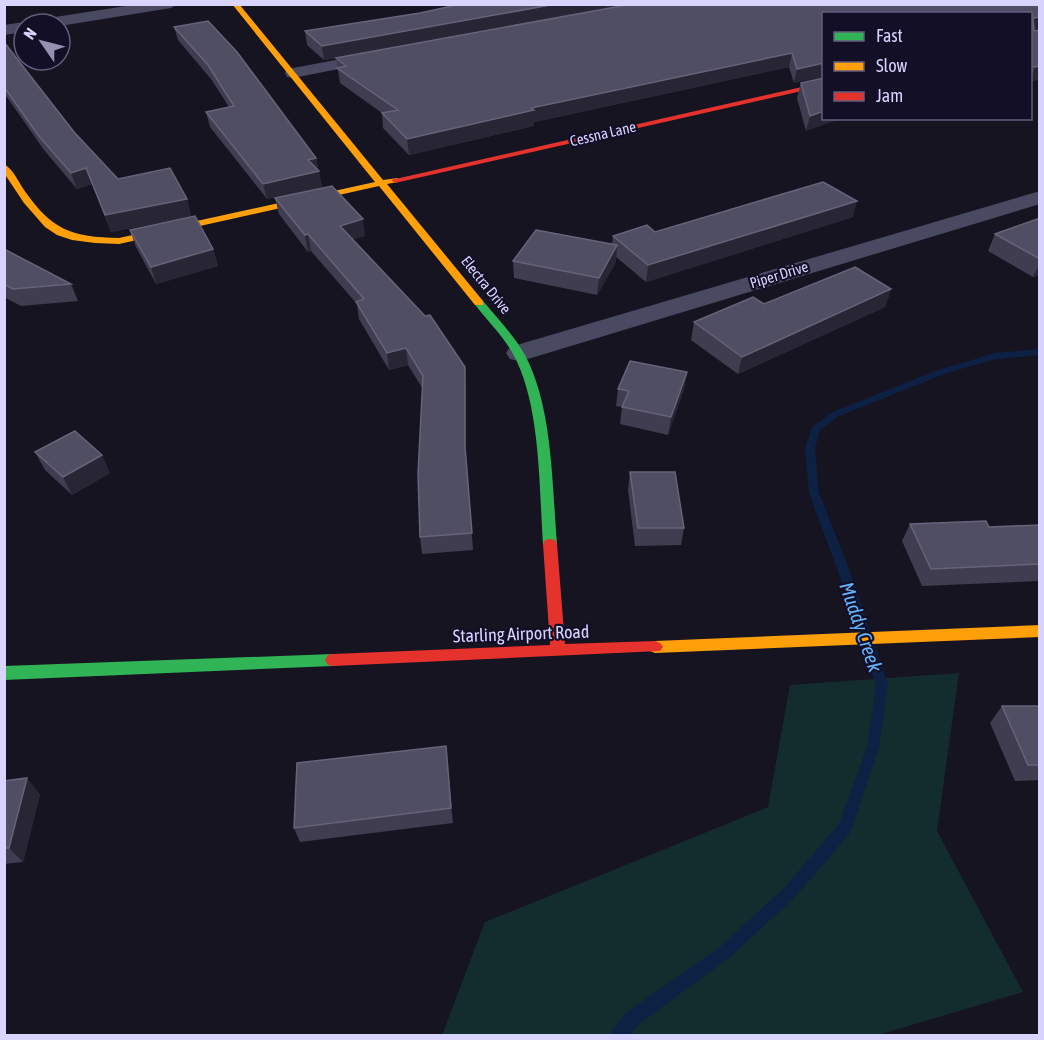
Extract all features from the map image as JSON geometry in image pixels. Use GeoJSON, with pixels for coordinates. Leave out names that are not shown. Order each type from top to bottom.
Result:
{"type":"FeatureCollection","features":[{"type":"Feature","properties":{"kind":"street"},"geometry":{"type":"LineString","coordinates":[[72,19],[171,4]]}},
{"type":"Feature","properties":{"kind":"street","name":"Electra Drive"},"geometry":{"type":"LineString","coordinates":[[235,4],[383,183],[519,353],[531,378],[535,393],[545,478],[558,651]]}},
{"type":"Feature","properties":{"kind":"street"},"geometry":{"type":"LineString","coordinates":[[293,73],[396,54]]}},
{"type":"Feature","properties":{"kind":"street","name":"Cessna Lane"},"geometry":{"type":"LineString","coordinates":[[4,166],[46,227],[62,237],[87,242],[136,238],[822,84]]}},
{"type":"Feature","properties":{"kind":"street","name":"Piper Drive"},"geometry":{"type":"LineString","coordinates":[[519,353],[1040,197]]}},
{"type":"Feature","properties":{"kind":"street","name":"Starling Airport Road"},"geometry":{"type":"LineString","coordinates":[[4,673],[1040,631]]}},
{"type":"Feature","properties":{"kind":"green space"},"geometry":{"type":"Polygon","coordinates":[[[959,673],[937,831],[1023,992],[878,1035],[442,1035],[485,922],[768,807],[790,685],[959,673]]]}},
{"type":"Feature","properties":{"kind":"building"},"geometry":{"type":"Polygon","coordinates":[[[461,4],[556,4],[322,46],[305,31],[420,13],[461,4]]]}},
{"type":"Feature","properties":{"kind":"building"},"geometry":{"type":"Polygon","coordinates":[[[632,4],[1040,4],[1040,17],[1033,18],[1034,31],[1040,30],[1040,66],[1032,66],[1032,12],[822,12],[822,63],[797,69],[792,53],[531,108],[534,110],[407,139],[382,113],[398,110],[337,68],[346,66],[336,58],[632,4]]]}},
{"type":"Feature","properties":{"kind":"building"},"geometry":{"type":"Polygon","coordinates":[[[208,21],[237,52],[316,158],[308,160],[319,171],[263,184],[206,112],[234,106],[208,65],[174,27],[208,21]]]}},
{"type":"Feature","properties":{"kind":"building"},"geometry":{"type":"Polygon","coordinates":[[[4,42],[12,52],[12,72],[27,72],[74,132],[118,179],[170,168],[187,199],[105,215],[86,168],[71,173],[38,135],[4,87],[4,42]]]}},
{"type":"Feature","properties":{"kind":"building"},"geometry":{"type":"Polygon","coordinates":[[[822,78],[822,112],[810,116],[801,83],[822,78]]]}},
{"type":"Feature","properties":{"kind":"building"},"geometry":{"type":"Polygon","coordinates":[[[823,182],[857,201],[648,265],[613,236],[647,225],[655,232],[823,182]]]}},
{"type":"Feature","properties":{"kind":"building"},"geometry":{"type":"Polygon","coordinates":[[[332,186],[363,219],[340,226],[425,316],[430,315],[465,367],[465,446],[472,533],[420,537],[418,474],[423,376],[406,348],[387,353],[356,302],[364,299],[308,234],[305,235],[275,198],[332,186]]]}},
{"type":"Feature","properties":{"kind":"building"},"geometry":{"type":"Polygon","coordinates":[[[195,216],[213,249],[151,267],[130,230],[195,216]]]}},
{"type":"Feature","properties":{"kind":"building"},"geometry":{"type":"Polygon","coordinates":[[[1040,218],[1040,259],[995,234],[1040,218]]]}},
{"type":"Feature","properties":{"kind":"building"},"geometry":{"type":"Polygon","coordinates":[[[536,230],[617,245],[599,278],[513,261],[536,230]]]}},
{"type":"Feature","properties":{"kind":"building"},"geometry":{"type":"Polygon","coordinates":[[[4,249],[71,284],[13,289],[4,284],[4,249]]]}},
{"type":"Feature","properties":{"kind":"building"},"geometry":{"type":"Polygon","coordinates":[[[855,267],[891,289],[742,357],[694,322],[753,297],[764,304],[855,267]]]}},
{"type":"Feature","properties":{"kind":"building"},"geometry":{"type":"Polygon","coordinates":[[[630,361],[687,372],[671,417],[622,407],[629,391],[618,389],[630,361]]]}},
{"type":"Feature","properties":{"kind":"building"},"geometry":{"type":"Polygon","coordinates":[[[75,431],[102,455],[63,477],[35,452],[75,431]]]}},
{"type":"Feature","properties":{"kind":"building"},"geometry":{"type":"Polygon","coordinates":[[[630,472],[675,472],[684,528],[638,528],[630,472]]]}},
{"type":"Feature","properties":{"kind":"building"},"geometry":{"type":"Polygon","coordinates":[[[986,521],[989,527],[1040,525],[1040,564],[931,569],[910,524],[986,521]]]}},
{"type":"Feature","properties":{"kind":"building"},"geometry":{"type":"Polygon","coordinates":[[[1002,706],[1040,706],[1040,765],[1028,765],[1002,706]]]}},
{"type":"Feature","properties":{"kind":"building"},"geometry":{"type":"Polygon","coordinates":[[[446,746],[451,808],[294,828],[297,763],[446,746]]]}},
{"type":"Feature","properties":{"kind":"building"},"geometry":{"type":"Polygon","coordinates":[[[27,778],[9,848],[4,848],[4,781],[27,778]]]}},
{"type":"Feature","properties":{"kind":"waterway","name":"Muddy Creek"},"geometry":{"type":"LineString","coordinates":[[618,1036],[633,1018],[725,952],[790,892],[845,828],[873,747],[882,685],[845,574],[814,493],[810,448],[816,428],[836,414],[941,372],[995,356],[1040,352]]}},
{"type":"Feature","properties":{"kind":"traffic: fast"},"geometry":{"type":"LineString","coordinates":[[479,303],[515,347],[527,371],[542,446],[550,544]]}},
{"type":"Feature","properties":{"kind":"traffic: fast"},"geometry":{"type":"LineString","coordinates":[[4,673],[333,660]]}},
{"type":"Feature","properties":{"kind":"traffic: slow"},"geometry":{"type":"LineString","coordinates":[[235,4],[479,303]]}},
{"type":"Feature","properties":{"kind":"traffic: slow"},"geometry":{"type":"LineString","coordinates":[[4,166],[27,201],[48,225],[61,233],[95,241],[119,241],[395,180]]}},
{"type":"Feature","properties":{"kind":"traffic: slow"},"geometry":{"type":"LineString","coordinates":[[655,647],[1040,631]]}},
{"type":"Feature","properties":{"kind":"traffic: jam"},"geometry":{"type":"LineString","coordinates":[[395,180],[822,84]]}},
{"type":"Feature","properties":{"kind":"traffic: jam"},"geometry":{"type":"LineString","coordinates":[[550,544],[558,651]]}},
{"type":"Feature","properties":{"kind":"traffic: jam"},"geometry":{"type":"LineString","coordinates":[[333,660],[655,647]]}}]}
